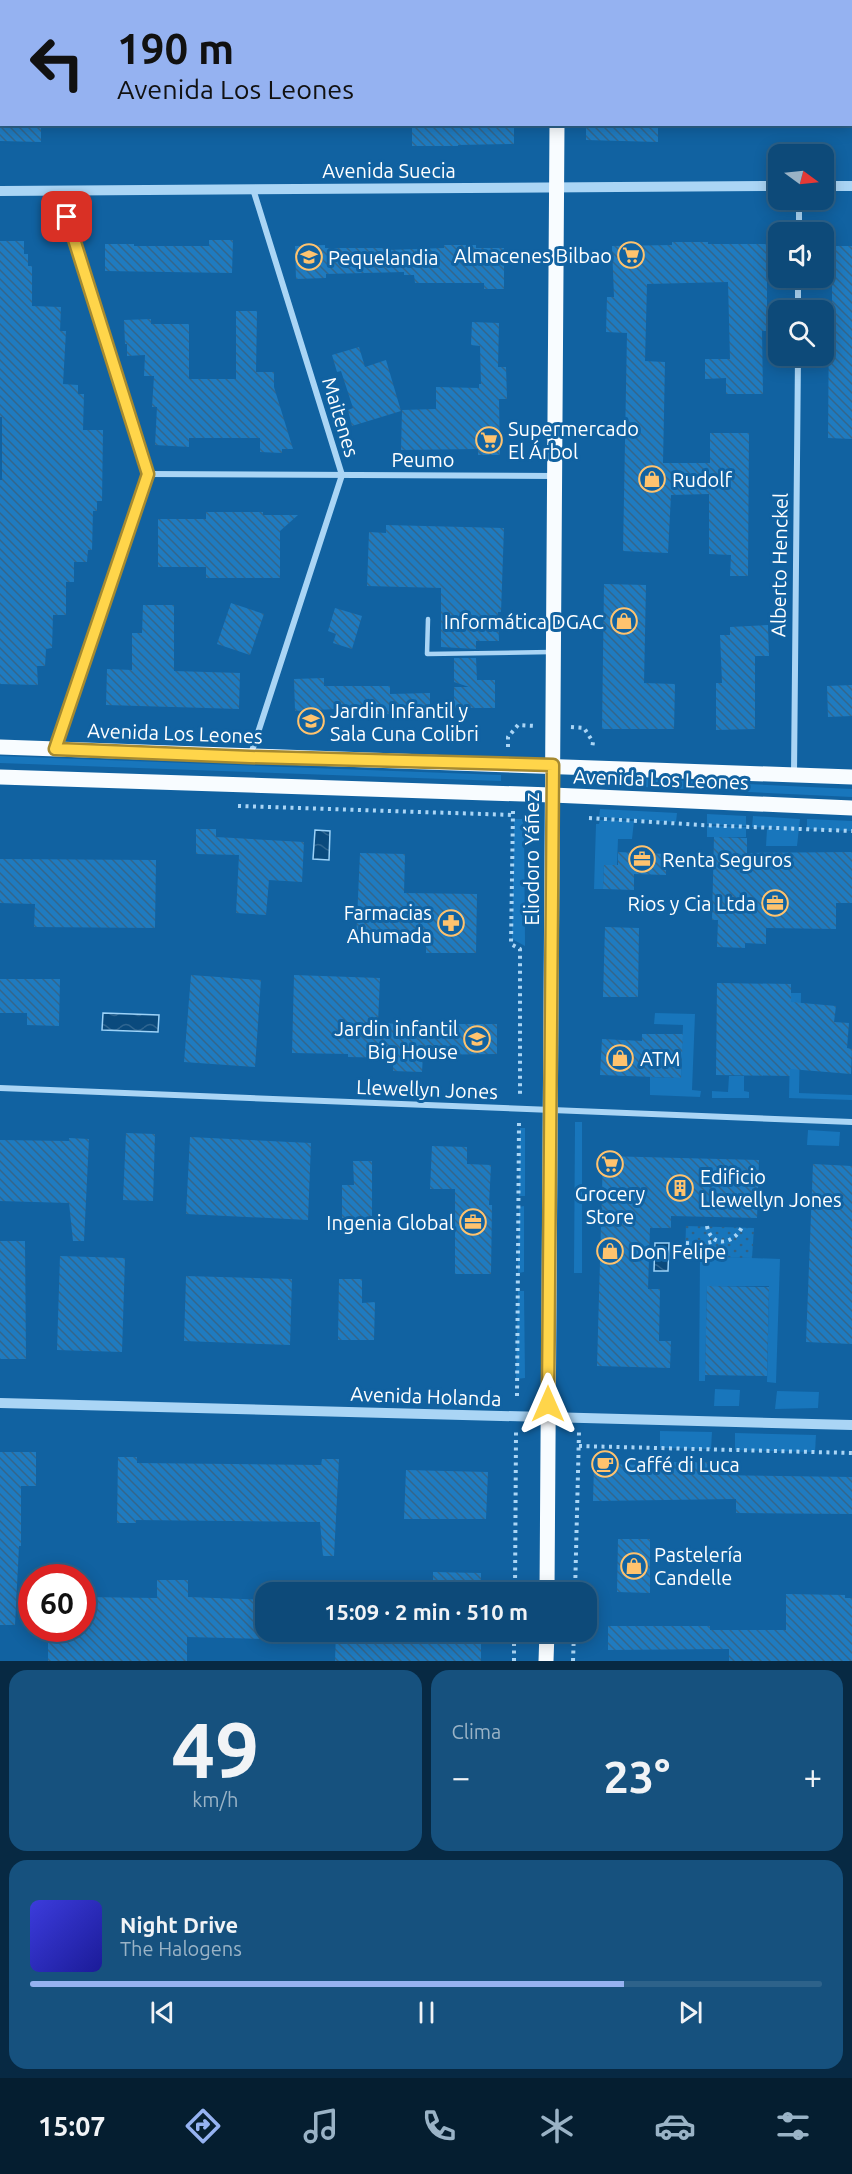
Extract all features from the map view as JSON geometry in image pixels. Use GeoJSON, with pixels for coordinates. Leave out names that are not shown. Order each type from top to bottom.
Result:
{"type":"FeatureCollection","features":[{"type":"Feature","properties":{"kind":"main road","name":"Eliodoro Yáñez"},"geometry":{"type":"LineString","coordinates":[[547,1582],[557,126]]}},
{"type":"Feature","properties":{"kind":"main road","name":"Avenida Los Leones"},"geometry":{"type":"LineString","coordinates":[[0,747],[852,777]]}},
{"type":"Feature","properties":{"kind":"main road","name":"Avenida Los Leones"},"geometry":{"type":"LineString","coordinates":[[0,777],[552,795],[852,808]]}},
{"type":"Feature","properties":{"kind":"main road"},"geometry":{"type":"LineString","coordinates":[[546,1661],[547,1642]]}},
{"type":"Feature","properties":{"kind":"street","name":"Avenida Suecia"},"geometry":{"type":"LineString","coordinates":[[0,190],[768,186]]}},
{"type":"Feature","properties":{"kind":"street"},"geometry":{"type":"LineString","coordinates":[[834,186],[852,186]]}},
{"type":"Feature","properties":{"kind":"street","name":"Maitenes"},"geometry":{"type":"LineString","coordinates":[[250,757],[342,475],[253,189]]}},
{"type":"Feature","properties":{"kind":"street"},"geometry":{"type":"LineString","coordinates":[[55,749],[148,474],[58,190]]}},
{"type":"Feature","properties":{"kind":"street","name":"Alberto Henckel"},"geometry":{"type":"LineString","coordinates":[[794,774],[798,366]]}},
{"type":"Feature","properties":{"kind":"street","name":"Peumo"},"geometry":{"type":"LineString","coordinates":[[148,474],[555,476]]}},
{"type":"Feature","properties":{"kind":"street","name":"Llewellyn Jones"},"geometry":{"type":"LineString","coordinates":[[0,1088],[852,1122]]}},
{"type":"Feature","properties":{"kind":"street","name":"Avenida Holanda"},"geometry":{"type":"LineString","coordinates":[[0,1403],[852,1425]]}},
{"type":"Feature","properties":{"kind":"lane"},"geometry":{"type":"LineString","coordinates":[[428,619],[427,654],[554,652]]}},
{"type":"Feature","properties":{"kind":"path"},"geometry":{"type":"LineString","coordinates":[[584,728],[593,742]]}},
{"type":"Feature","properties":{"kind":"path"},"geometry":{"type":"LineString","coordinates":[[226,805],[513,815],[511,944],[520,949],[516,1396]]}},
{"type":"Feature","properties":{"kind":"path"},"geometry":{"type":"LineString","coordinates":[[590,818],[852,831]]}},
{"type":"Feature","properties":{"kind":"path"},"geometry":{"type":"LineString","coordinates":[[707,1226],[709,1234],[715,1241]]}},
{"type":"Feature","properties":{"kind":"path"},"geometry":{"type":"LineString","coordinates":[[686,1243],[703,1244],[732,1240],[742,1227]]}},
{"type":"Feature","properties":{"kind":"path"},"geometry":{"type":"LineString","coordinates":[[515,1582],[516,1416]]}},
{"type":"Feature","properties":{"kind":"path"},"geometry":{"type":"LineString","coordinates":[[575,1582],[580,1418]]}},
{"type":"Feature","properties":{"kind":"path"},"geometry":{"type":"LineString","coordinates":[[579,1446],[852,1453]]}},
{"type":"Feature","properties":{"kind":"path"},"geometry":{"type":"LineString","coordinates":[[514,1642],[514,1661]]}},
{"type":"Feature","properties":{"kind":"path"},"geometry":{"type":"LineString","coordinates":[[573,1661],[574,1642]]}},
{"type":"Feature","properties":{"kind":"shaded area"},"geometry":{"type":"Polygon","coordinates":[[[0,756],[501,775],[501,781],[0,763],[0,756]]]}},
{"type":"Feature","properties":{"kind":"shaded area"},"geometry":{"type":"Polygon","coordinates":[[[603,777],[852,789],[852,797],[603,785],[603,777]]]}},
{"type":"Feature","properties":{"kind":"shaded area"},"geometry":{"type":"Polygon","coordinates":[[[600,809],[677,813],[676,822],[599,817],[600,809]]]}},
{"type":"Feature","properties":{"kind":"shaded area"},"geometry":{"type":"Polygon","coordinates":[[[707,814],[746,816],[746,826],[707,824],[707,814]]]}},
{"type":"Feature","properties":{"kind":"shaded area"},"geometry":{"type":"Polygon","coordinates":[[[753,816],[800,819],[797,846],[766,846],[767,829],[782,828],[752,827],[753,816]]]}},
{"type":"Feature","properties":{"kind":"shaded area"},"geometry":{"type":"Polygon","coordinates":[[[514,819],[524,819],[525,946],[512,939],[514,819]]]}},
{"type":"Feature","properties":{"kind":"shaded area"},"geometry":{"type":"Polygon","coordinates":[[[807,819],[852,821],[852,831],[807,829],[807,819]]]}},
{"type":"Feature","properties":{"kind":"shaded area"},"geometry":{"type":"Polygon","coordinates":[[[600,820],[634,821],[632,839],[618,839],[617,865],[604,865],[603,889],[594,889],[596,824],[599,824],[600,820]]]}},
{"type":"Feature","properties":{"kind":"shaded area"},"geometry":{"type":"Polygon","coordinates":[[[707,826],[746,827],[746,837],[707,837],[707,826]]]}},
{"type":"Feature","properties":{"kind":"shaded area"},"geometry":{"type":"Polygon","coordinates":[[[791,993],[801,993],[799,1093],[852,1095],[852,1100],[789,1098],[791,993]]]}},
{"type":"Feature","properties":{"kind":"shaded area"},"geometry":{"type":"Polygon","coordinates":[[[655,1013],[695,1014],[692,1090],[701,1091],[700,1097],[650,1095],[650,1077],[681,1078],[683,1025],[654,1024],[655,1013]]]}},
{"type":"Feature","properties":{"kind":"shaded area"},"geometry":{"type":"Polygon","coordinates":[[[729,1076],[744,1076],[744,1091],[749,1092],[749,1098],[712,1098],[712,1091],[728,1092],[729,1076]]]}},
{"type":"Feature","properties":{"kind":"shaded area"},"geometry":{"type":"Polygon","coordinates":[[[575,1122],[582,1122],[582,1273],[574,1273],[575,1122]]]}},
{"type":"Feature","properties":{"kind":"shaded area"},"geometry":{"type":"Polygon","coordinates":[[[520,1128],[525,1128],[525,1196],[519,1196],[520,1128]]]}},
{"type":"Feature","properties":{"kind":"shaded area"},"geometry":{"type":"Polygon","coordinates":[[[808,1130],[840,1132],[839,1146],[807,1145],[808,1130]]]}},
{"type":"Feature","properties":{"kind":"shaded area"},"geometry":{"type":"Polygon","coordinates":[[[524,1206],[524,1272],[518,1273],[519,1207],[524,1206]]]}},
{"type":"Feature","properties":{"kind":"shaded area"},"geometry":{"type":"Polygon","coordinates":[[[686,1226],[754,1228],[752,1258],[685,1256],[686,1226]]]}},
{"type":"Feature","properties":{"kind":"shaded area"},"geometry":{"type":"Polygon","coordinates":[[[700,1256],[780,1259],[776,1383],[767,1382],[769,1286],[707,1286],[705,1381],[699,1381],[700,1256]]]}},
{"type":"Feature","properties":{"kind":"shaded area"},"geometry":{"type":"Polygon","coordinates":[[[518,1291],[524,1291],[525,1378],[516,1379],[518,1291]]]}},
{"type":"Feature","properties":{"kind":"shaded area"},"geometry":{"type":"Polygon","coordinates":[[[715,1389],[740,1390],[739,1406],[714,1406],[715,1389]]]}},
{"type":"Feature","properties":{"kind":"shaded area"},"geometry":{"type":"Polygon","coordinates":[[[777,1391],[819,1392],[818,1408],[775,1409],[777,1391]]]}},
{"type":"Feature","properties":{"kind":"shaded area"},"geometry":{"type":"Polygon","coordinates":[[[660,1431],[712,1432],[711,1449],[660,1448],[660,1431]]]}},
{"type":"Feature","properties":{"kind":"shaded area"},"geometry":{"type":"Polygon","coordinates":[[[735,1433],[816,1435],[815,1452],[735,1450],[735,1433]]]}},
{"type":"Feature","properties":{"kind":"water"},"geometry":{"type":"Polygon","coordinates":[[[315,830],[330,831],[329,860],[313,859],[315,830]]]}},
{"type":"Feature","properties":{"kind":"water"},"geometry":{"type":"Polygon","coordinates":[[[103,1013],[159,1015],[158,1032],[102,1030],[103,1013]]]}},
{"type":"Feature","properties":{"kind":"water"},"geometry":{"type":"Polygon","coordinates":[[[655,1243],[669,1243],[668,1271],[654,1271],[655,1243]]]}},
{"type":"Feature","properties":{"kind":"building"},"geometry":{"type":"Polygon","coordinates":[[[0,126],[41,126],[41,142],[0,141],[0,126]]]}},
{"type":"Feature","properties":{"kind":"building"},"geometry":{"type":"Polygon","coordinates":[[[412,126],[514,126],[514,144],[412,146],[412,126]]]}},
{"type":"Feature","properties":{"kind":"building"},"geometry":{"type":"Polygon","coordinates":[[[586,126],[658,126],[658,142],[586,140],[586,126]]]}},
{"type":"Feature","properties":{"kind":"building"},"geometry":{"type":"Polygon","coordinates":[[[209,240],[233,240],[232,273],[105,271],[105,244],[209,246],[209,240]]]}},
{"type":"Feature","properties":{"kind":"building"},"geometry":{"type":"Polygon","coordinates":[[[0,241],[24,241],[24,254],[28,254],[28,266],[32,266],[32,306],[61,307],[60,331],[66,331],[63,384],[78,385],[78,394],[84,394],[83,430],[103,430],[102,501],[97,501],[97,511],[93,511],[92,550],[88,550],[87,562],[74,562],[74,582],[66,582],[66,615],[53,615],[52,648],[46,649],[45,666],[37,666],[38,685],[0,684],[2,417],[0,417],[0,241]]]}},
{"type":"Feature","properties":{"kind":"building"},"geometry":{"type":"Polygon","coordinates":[[[672,242],[767,244],[767,331],[762,331],[763,394],[726,394],[726,378],[705,379],[705,359],[730,359],[728,282],[647,284],[645,361],[665,362],[663,463],[710,463],[710,433],[749,433],[748,576],[730,576],[731,555],[709,554],[709,494],[671,495],[668,553],[623,551],[627,333],[606,332],[607,297],[614,297],[612,246],[672,245],[672,242]]]}},
{"type":"Feature","properties":{"kind":"building"},"geometry":{"type":"Polygon","coordinates":[[[325,245],[325,248],[386,248],[386,250],[444,248],[444,245],[504,248],[504,289],[484,289],[484,283],[415,283],[414,275],[404,275],[404,272],[326,274],[326,278],[296,279],[295,246],[325,245]]]}},
{"type":"Feature","properties":{"kind":"building"},"geometry":{"type":"Polygon","coordinates":[[[834,246],[852,246],[852,439],[828,438],[829,366],[834,366],[834,300],[832,300],[834,246]]]}},
{"type":"Feature","properties":{"kind":"building"},"geometry":{"type":"Polygon","coordinates":[[[236,311],[257,311],[256,372],[274,372],[274,387],[293,449],[282,449],[282,453],[260,452],[260,438],[189,438],[189,447],[155,445],[157,407],[152,407],[154,376],[144,376],[145,355],[127,356],[124,320],[151,319],[151,324],[189,324],[189,379],[236,379],[236,311]]]}},
{"type":"Feature","properties":{"kind":"building"},"geometry":{"type":"Polygon","coordinates":[[[472,322],[499,323],[498,367],[506,367],[507,399],[499,399],[500,455],[478,455],[478,449],[401,450],[402,410],[436,409],[436,387],[479,388],[481,384],[480,346],[471,345],[472,322]]]}},
{"type":"Feature","properties":{"kind":"building"},"geometry":{"type":"Polygon","coordinates":[[[359,347],[365,367],[386,360],[401,411],[352,426],[348,410],[353,408],[341,371],[337,372],[332,355],[359,347]]]}},
{"type":"Feature","properties":{"kind":"building"},"geometry":{"type":"Polygon","coordinates":[[[206,512],[263,512],[263,515],[298,515],[280,531],[280,578],[206,578],[206,567],[158,567],[158,519],[206,519],[206,512]]]}},
{"type":"Feature","properties":{"kind":"building"},"geometry":{"type":"Polygon","coordinates":[[[386,525],[504,528],[501,612],[498,612],[499,641],[476,641],[476,649],[441,647],[441,588],[367,586],[369,532],[386,533],[386,525]]]}},
{"type":"Feature","properties":{"kind":"building"},"geometry":{"type":"Polygon","coordinates":[[[604,584],[646,585],[644,683],[675,684],[674,729],[602,729],[604,584]]]}},
{"type":"Feature","properties":{"kind":"building"},"geometry":{"type":"Polygon","coordinates":[[[231,603],[264,614],[250,655],[217,644],[231,603]]]}},
{"type":"Feature","properties":{"kind":"building"},"geometry":{"type":"Polygon","coordinates":[[[143,605],[174,605],[174,671],[240,673],[239,709],[106,705],[107,669],[132,670],[132,633],[142,633],[143,605]]]}},
{"type":"Feature","properties":{"kind":"building"},"geometry":{"type":"Polygon","coordinates":[[[335,608],[362,616],[352,649],[333,643],[336,634],[328,631],[335,608]]]}},
{"type":"Feature","properties":{"kind":"building"},"geometry":{"type":"Polygon","coordinates":[[[768,625],[769,656],[755,656],[755,729],[716,730],[716,683],[722,683],[720,635],[730,635],[730,627],[768,625]]]}},
{"type":"Feature","properties":{"kind":"building"},"geometry":{"type":"Polygon","coordinates":[[[454,658],[476,658],[477,680],[495,680],[495,708],[454,708],[454,687],[469,687],[454,682],[454,658]]]}},
{"type":"Feature","properties":{"kind":"building"},"geometry":{"type":"Polygon","coordinates":[[[324,678],[324,686],[390,686],[390,694],[430,693],[430,718],[404,718],[404,714],[337,714],[337,709],[295,711],[294,679],[324,678]]]}},
{"type":"Feature","properties":{"kind":"building"},"geometry":{"type":"Polygon","coordinates":[[[852,685],[852,716],[828,717],[827,686],[852,685]]]}},
{"type":"Feature","properties":{"kind":"building"},"geometry":{"type":"Polygon","coordinates":[[[196,829],[216,829],[216,837],[304,842],[302,882],[269,880],[266,915],[236,913],[239,855],[196,854],[196,829]]]}},
{"type":"Feature","properties":{"kind":"building"},"geometry":{"type":"Polygon","coordinates":[[[714,837],[747,838],[747,853],[852,852],[852,903],[836,903],[836,929],[766,928],[766,944],[745,943],[745,948],[717,947],[718,920],[712,920],[714,837]]]}},
{"type":"Feature","properties":{"kind":"building","name":"Renta Seguros"},"geometry":{"type":"Polygon","coordinates":[[[618,852],[666,854],[666,875],[634,874],[634,890],[603,889],[604,865],[618,865],[618,852]]]}},
{"type":"Feature","properties":{"kind":"building"},"geometry":{"type":"Polygon","coordinates":[[[360,853],[405,854],[404,893],[477,894],[476,953],[426,953],[426,944],[356,941],[360,853]]]}},
{"type":"Feature","properties":{"kind":"building"},"geometry":{"type":"Polygon","coordinates":[[[0,859],[156,860],[155,928],[34,927],[35,904],[0,903],[0,859]]]}},
{"type":"Feature","properties":{"kind":"building"},"geometry":{"type":"Polygon","coordinates":[[[605,927],[639,928],[638,997],[603,997],[605,927]]]}},
{"type":"Feature","properties":{"kind":"building"},"geometry":{"type":"Polygon","coordinates":[[[191,975],[261,980],[255,1067],[184,1062],[191,975]]]}},
{"type":"Feature","properties":{"kind":"building"},"geometry":{"type":"Polygon","coordinates":[[[294,975],[380,978],[378,1023],[456,1026],[456,1024],[497,1024],[497,1054],[423,1055],[422,1072],[393,1071],[393,1058],[292,1053],[294,975]]]}},
{"type":"Feature","properties":{"kind":"building"},"geometry":{"type":"Polygon","coordinates":[[[0,979],[60,979],[59,1026],[27,1025],[27,1013],[0,1013],[0,979]]]}},
{"type":"Feature","properties":{"kind":"building"},"geometry":{"type":"Polygon","coordinates":[[[717,983],[791,984],[791,1002],[836,1006],[834,1022],[849,1023],[847,1048],[852,1049],[851,1074],[790,1069],[790,1076],[716,1075],[717,983]]]}},
{"type":"Feature","properties":{"kind":"building"},"geometry":{"type":"Polygon","coordinates":[[[642,1034],[683,1034],[681,1078],[600,1075],[602,1039],[642,1041],[642,1034]]]}},
{"type":"Feature","properties":{"kind":"building"},"geometry":{"type":"Polygon","coordinates":[[[126,1133],[155,1134],[153,1201],[123,1200],[126,1133]]]}},
{"type":"Feature","properties":{"kind":"building"},"geometry":{"type":"Polygon","coordinates":[[[190,1137],[311,1143],[308,1220],[186,1214],[190,1137]]]}},
{"type":"Feature","properties":{"kind":"building"},"geometry":{"type":"Polygon","coordinates":[[[69,1138],[89,1139],[84,1241],[73,1241],[69,1203],[0,1201],[0,1140],[69,1141],[69,1138]]]}},
{"type":"Feature","properties":{"kind":"building"},"geometry":{"type":"Polygon","coordinates":[[[432,1146],[467,1147],[467,1164],[491,1165],[489,1205],[492,1205],[491,1274],[455,1274],[455,1189],[430,1189],[432,1146]]]}},
{"type":"Feature","properties":{"kind":"building","name":"Edificio Llewellyn Jones"},"geometry":{"type":"Polygon","coordinates":[[[603,1156],[759,1160],[757,1218],[671,1216],[671,1228],[650,1228],[648,1289],[660,1289],[659,1341],[671,1341],[670,1368],[597,1366],[603,1156]]]}},
{"type":"Feature","properties":{"kind":"building"},"geometry":{"type":"Polygon","coordinates":[[[353,1161],[372,1161],[372,1218],[342,1218],[342,1185],[354,1185],[353,1161]]]}},
{"type":"Feature","properties":{"kind":"building"},"geometry":{"type":"Polygon","coordinates":[[[813,1164],[852,1166],[852,1344],[806,1342],[813,1164]]]}},
{"type":"Feature","properties":{"kind":"building"},"geometry":{"type":"Polygon","coordinates":[[[0,1241],[25,1241],[26,1359],[0,1359],[0,1241]]]}},
{"type":"Feature","properties":{"kind":"building"},"geometry":{"type":"Polygon","coordinates":[[[60,1256],[125,1258],[122,1352],[57,1350],[60,1256]]]}},
{"type":"Feature","properties":{"kind":"building"},"geometry":{"type":"Polygon","coordinates":[[[186,1276],[292,1279],[290,1345],[184,1341],[186,1276]]]}},
{"type":"Feature","properties":{"kind":"building"},"geometry":{"type":"Polygon","coordinates":[[[339,1279],[362,1279],[362,1303],[375,1302],[374,1340],[338,1340],[339,1279]]]}},
{"type":"Feature","properties":{"kind":"building"},"geometry":{"type":"Polygon","coordinates":[[[707,1286],[769,1287],[767,1376],[705,1375],[707,1286]]]}},
{"type":"Feature","properties":{"kind":"building"},"geometry":{"type":"Polygon","coordinates":[[[0,1452],[36,1452],[36,1486],[21,1486],[21,1546],[19,1546],[15,1625],[0,1625],[0,1452]]]}},
{"type":"Feature","properties":{"kind":"building"},"geometry":{"type":"Polygon","coordinates":[[[118,1457],[137,1457],[137,1463],[321,1465],[322,1459],[339,1459],[334,1556],[323,1556],[320,1522],[136,1520],[136,1523],[117,1523],[118,1457]]]}},
{"type":"Feature","properties":{"kind":"building"},"geometry":{"type":"Polygon","coordinates":[[[647,1462],[712,1462],[712,1475],[852,1477],[852,1514],[736,1513],[736,1499],[593,1501],[594,1464],[647,1465],[647,1462]]]}},
{"type":"Feature","properties":{"kind":"building"},"geometry":{"type":"Polygon","coordinates":[[[406,1470],[488,1472],[486,1519],[404,1519],[406,1470]]]}},
{"type":"Feature","properties":{"kind":"building","name":"Pastelería Candelle"},"geometry":{"type":"Polygon","coordinates":[[[618,1539],[650,1539],[650,1593],[617,1592],[618,1539]]]}},
{"type":"Feature","properties":{"kind":"building"},"geometry":{"type":"Polygon","coordinates":[[[433,1572],[481,1573],[481,1582],[433,1582],[433,1572]]]}},
{"type":"Feature","properties":{"kind":"building"},"geometry":{"type":"Polygon","coordinates":[[[157,1580],[188,1580],[188,1597],[255,1600],[255,1639],[187,1637],[187,1661],[48,1661],[48,1642],[96,1642],[96,1597],[157,1598],[157,1580]]]}},
{"type":"Feature","properties":{"kind":"building"},"geometry":{"type":"Polygon","coordinates":[[[786,1594],[845,1595],[845,1598],[852,1598],[852,1661],[729,1661],[729,1649],[608,1650],[608,1626],[710,1626],[710,1630],[786,1630],[786,1594]]]}},
{"type":"Feature","properties":{"kind":"building"},"geometry":{"type":"Polygon","coordinates":[[[336,1642],[481,1642],[481,1661],[335,1661],[336,1642]]]}},
{"type":"Feature","properties":{"kind":"place","name":"Almacenes Bilbao"},"geometry":{"type":"Point","coordinates":[631,255]}},
{"type":"Feature","properties":{"kind":"place","name":"Pequelandia"},"geometry":{"type":"Point","coordinates":[309,257]}},
{"type":"Feature","properties":{"kind":"place","name":"Supermercado El Árbol"},"geometry":{"type":"Point","coordinates":[489,440]}},
{"type":"Feature","properties":{"kind":"place","name":"Rudolf"},"geometry":{"type":"Point","coordinates":[652,479]}},
{"type":"Feature","properties":{"kind":"place","name":"Informática DGAC"},"geometry":{"type":"Point","coordinates":[624,621]}},
{"type":"Feature","properties":{"kind":"place","name":"Jardin Infantil y Sala Cuna Colibri"},"geometry":{"type":"Point","coordinates":[311,721]}},
{"type":"Feature","properties":{"kind":"place","name":"Renta Seguros"},"geometry":{"type":"Point","coordinates":[642,859]}},
{"type":"Feature","properties":{"kind":"place","name":"Rios y Cia Ltda"},"geometry":{"type":"Point","coordinates":[775,903]}},
{"type":"Feature","properties":{"kind":"place","name":"Farmacias Ahumada"},"geometry":{"type":"Point","coordinates":[451,923]}},
{"type":"Feature","properties":{"kind":"place","name":"Jardin infantil Big House"},"geometry":{"type":"Point","coordinates":[477,1039]}},
{"type":"Feature","properties":{"kind":"place","name":"ATM"},"geometry":{"type":"Point","coordinates":[620,1058]}},
{"type":"Feature","properties":{"kind":"place","name":"Grocery Store"},"geometry":{"type":"Point","coordinates":[610,1164]}},
{"type":"Feature","properties":{"kind":"place","name":"Edificio Llewellyn Jones"},"geometry":{"type":"Point","coordinates":[680,1188]}},
{"type":"Feature","properties":{"kind":"place","name":"Ingenia Global"},"geometry":{"type":"Point","coordinates":[473,1222]}},
{"type":"Feature","properties":{"kind":"place","name":"Don Felipe"},"geometry":{"type":"Point","coordinates":[610,1251]}},
{"type":"Feature","properties":{"kind":"place","name":"Caffé di Luca"},"geometry":{"type":"Point","coordinates":[605,1464]}},
{"type":"Feature","properties":{"kind":"place","name":"Pastelería Candelle"},"geometry":{"type":"Point","coordinates":[634,1566]}},
{"type":"Feature","properties":{"kind":"route"},"geometry":{"type":"LineString","coordinates":[[67,217],[148,474],[55,749],[553,765],[548,1404]]}}]}
